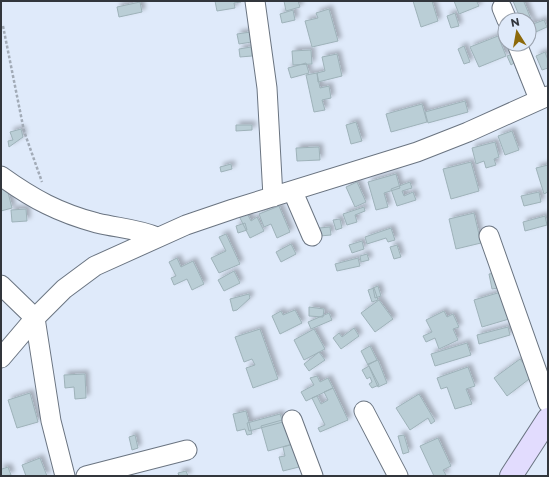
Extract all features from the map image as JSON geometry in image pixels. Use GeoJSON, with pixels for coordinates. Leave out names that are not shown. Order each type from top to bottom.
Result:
{"type":"FeatureCollection","features":[{"type":"Feature","properties":{"kind":"main road"},"geometry":{"type":"LineString","coordinates":[[511,476],[548,419]]}},
{"type":"Feature","properties":{"kind":"street"},"geometry":{"type":"LineString","coordinates":[[255,1],[267,88],[273,197]]}},
{"type":"Feature","properties":{"kind":"street"},"geometry":{"type":"LineString","coordinates":[[1,358],[35,318],[64,289],[95,266],[157,237],[233,209],[293,192],[417,152],[468,132],[544,97],[521,52]]}},
{"type":"Feature","properties":{"kind":"street"},"geometry":{"type":"LineString","coordinates":[[1,176],[51,208],[77,218],[100,224],[143,231],[157,237]]}},
{"type":"Feature","properties":{"kind":"street"},"geometry":{"type":"LineString","coordinates":[[293,192],[312,236]]}},
{"type":"Feature","properties":{"kind":"street"},"geometry":{"type":"LineString","coordinates":[[489,236],[548,403]]}},
{"type":"Feature","properties":{"kind":"street"},"geometry":{"type":"LineString","coordinates":[[1,286],[35,318],[51,422],[65,476]]}},
{"type":"Feature","properties":{"kind":"street"},"geometry":{"type":"LineString","coordinates":[[364,411],[398,476]]}},
{"type":"Feature","properties":{"kind":"street"},"geometry":{"type":"LineString","coordinates":[[292,420],[313,476]]}},
{"type":"Feature","properties":{"kind":"street"},"geometry":{"type":"LineString","coordinates":[[86,476],[187,450]]}},
{"type":"Feature","properties":{"kind":"path"},"geometry":{"type":"LineString","coordinates":[[3,26],[24,131],[51,208]]}},
{"type":"Feature","properties":{"kind":"building"},"geometry":{"type":"Polygon","coordinates":[[[215,1],[241,2],[234,3],[235,8],[217,11],[215,1]]]}},
{"type":"Feature","properties":{"kind":"building"},"geometry":{"type":"Polygon","coordinates":[[[284,1],[298,1],[300,7],[286,11],[284,1]]]}},
{"type":"Feature","properties":{"kind":"building"},"geometry":{"type":"Polygon","coordinates":[[[413,1],[432,1],[438,21],[421,27],[413,1]]]}},
{"type":"Feature","properties":{"kind":"building"},"geometry":{"type":"Polygon","coordinates":[[[454,1],[479,1],[477,2],[479,6],[459,14],[454,1]]]}},
{"type":"Feature","properties":{"kind":"building"},"geometry":{"type":"Polygon","coordinates":[[[513,1],[527,1],[524,2],[528,12],[518,12],[513,1]]]}},
{"type":"Feature","properties":{"kind":"building"},"geometry":{"type":"Polygon","coordinates":[[[140,2],[142,12],[119,17],[117,7],[140,2]]]}},
{"type":"Feature","properties":{"kind":"building"},"geometry":{"type":"Polygon","coordinates":[[[329,9],[338,41],[312,47],[305,21],[318,18],[316,13],[329,9]]]}},
{"type":"Feature","properties":{"kind":"building"},"geometry":{"type":"Polygon","coordinates":[[[293,10],[295,20],[282,23],[280,14],[293,10]]]}},
{"type":"Feature","properties":{"kind":"building"},"geometry":{"type":"Polygon","coordinates":[[[455,13],[459,26],[451,28],[447,16],[455,13]]]}},
{"type":"Feature","properties":{"kind":"building"},"geometry":{"type":"Polygon","coordinates":[[[544,20],[547,27],[537,31],[537,23],[544,20]]]}},
{"type":"Feature","properties":{"kind":"building"},"geometry":{"type":"Polygon","coordinates":[[[257,31],[258,41],[239,44],[237,34],[257,31]]]}},
{"type":"Feature","properties":{"kind":"building"},"geometry":{"type":"Polygon","coordinates":[[[497,36],[497,52],[504,52],[506,56],[479,67],[470,47],[497,36]]]}},
{"type":"Feature","properties":{"kind":"building"},"geometry":{"type":"Polygon","coordinates":[[[464,46],[470,62],[464,64],[458,49],[464,46]]]}},
{"type":"Feature","properties":{"kind":"building"},"geometry":{"type":"Polygon","coordinates":[[[251,47],[252,56],[240,57],[239,49],[251,47]]]}},
{"type":"Feature","properties":{"kind":"building"},"geometry":{"type":"Polygon","coordinates":[[[311,50],[312,64],[293,65],[292,51],[311,50]]]}},
{"type":"Feature","properties":{"kind":"building"},"geometry":{"type":"Polygon","coordinates":[[[517,52],[528,78],[521,81],[514,63],[511,65],[507,56],[517,52]]]}},
{"type":"Feature","properties":{"kind":"building"},"geometry":{"type":"Polygon","coordinates":[[[545,52],[548,60],[548,68],[542,70],[536,56],[545,52]]]}},
{"type":"Feature","properties":{"kind":"building"},"geometry":{"type":"Polygon","coordinates":[[[337,54],[342,76],[318,82],[317,73],[325,71],[322,57],[337,54]]]}},
{"type":"Feature","properties":{"kind":"building"},"geometry":{"type":"Polygon","coordinates":[[[306,63],[309,73],[291,78],[288,68],[306,63]]]}},
{"type":"Feature","properties":{"kind":"building"},"geometry":{"type":"Polygon","coordinates":[[[317,73],[320,88],[329,86],[331,98],[322,100],[325,110],[314,112],[306,75],[317,73]]]}},
{"type":"Feature","properties":{"kind":"building"},"geometry":{"type":"Polygon","coordinates":[[[465,101],[468,112],[428,123],[425,112],[465,101]]]}},
{"type":"Feature","properties":{"kind":"building"},"geometry":{"type":"Polygon","coordinates":[[[422,104],[427,122],[391,132],[386,114],[422,104]]]}},
{"type":"Feature","properties":{"kind":"building"},"geometry":{"type":"Polygon","coordinates":[[[356,122],[362,141],[351,144],[346,125],[356,122]]]}},
{"type":"Feature","properties":{"kind":"building"},"geometry":{"type":"Polygon","coordinates":[[[236,125],[252,125],[252,130],[236,131],[236,125]]]}},
{"type":"Feature","properties":{"kind":"building"},"geometry":{"type":"Polygon","coordinates":[[[21,129],[23,137],[9,147],[8,141],[13,140],[10,132],[21,129]]]}},
{"type":"Feature","properties":{"kind":"building"},"geometry":{"type":"Polygon","coordinates":[[[512,131],[519,150],[505,155],[498,136],[512,131]]]}},
{"type":"Feature","properties":{"kind":"building"},"geometry":{"type":"Polygon","coordinates":[[[495,142],[499,157],[494,159],[496,165],[486,168],[484,161],[476,164],[472,148],[495,142]]]}},
{"type":"Feature","properties":{"kind":"building"},"geometry":{"type":"Polygon","coordinates":[[[319,147],[320,160],[297,161],[296,148],[319,147]]]}},
{"type":"Feature","properties":{"kind":"building"},"geometry":{"type":"Polygon","coordinates":[[[471,162],[479,191],[451,199],[443,169],[471,162]]]}},
{"type":"Feature","properties":{"kind":"building"},"geometry":{"type":"Polygon","coordinates":[[[231,164],[232,169],[221,172],[220,167],[231,164]]]}},
{"type":"Feature","properties":{"kind":"building"},"geometry":{"type":"Polygon","coordinates":[[[548,165],[548,192],[544,194],[536,168],[548,165]]]}},
{"type":"Feature","properties":{"kind":"building"},"geometry":{"type":"Polygon","coordinates":[[[396,174],[400,188],[384,193],[388,207],[376,210],[368,182],[396,174]]]}},
{"type":"Feature","properties":{"kind":"building"},"geometry":{"type":"Polygon","coordinates":[[[5,181],[12,208],[1,211],[1,182],[5,181]]]}},
{"type":"Feature","properties":{"kind":"building"},"geometry":{"type":"Polygon","coordinates":[[[357,182],[366,202],[355,207],[346,187],[357,182]]]}},
{"type":"Feature","properties":{"kind":"building"},"geometry":{"type":"Polygon","coordinates":[[[410,182],[412,188],[402,191],[404,196],[413,192],[416,200],[397,206],[391,189],[410,182]]]}},
{"type":"Feature","properties":{"kind":"building"},"geometry":{"type":"Polygon","coordinates":[[[539,192],[541,202],[524,206],[521,196],[539,192]]]}},
{"type":"Feature","properties":{"kind":"building"},"geometry":{"type":"Polygon","coordinates":[[[279,206],[290,232],[277,238],[271,224],[264,227],[259,214],[279,206]]]}},
{"type":"Feature","properties":{"kind":"building"},"geometry":{"type":"Polygon","coordinates":[[[364,207],[365,211],[355,215],[357,222],[347,225],[343,214],[364,207]]]}},
{"type":"Feature","properties":{"kind":"building"},"geometry":{"type":"Polygon","coordinates":[[[26,209],[27,221],[12,222],[11,210],[26,209]]]}},
{"type":"Feature","properties":{"kind":"building"},"geometry":{"type":"Polygon","coordinates":[[[247,213],[251,221],[257,217],[264,231],[250,238],[239,216],[247,213]]]}},
{"type":"Feature","properties":{"kind":"building"},"geometry":{"type":"Polygon","coordinates":[[[474,213],[481,243],[456,249],[449,219],[474,213]]]}},
{"type":"Feature","properties":{"kind":"building"},"geometry":{"type":"Polygon","coordinates":[[[545,216],[547,225],[525,231],[523,222],[545,216]]]}},
{"type":"Feature","properties":{"kind":"building"},"geometry":{"type":"Polygon","coordinates":[[[340,219],[342,228],[336,230],[333,220],[340,219]]]}},
{"type":"Feature","properties":{"kind":"building"},"geometry":{"type":"Polygon","coordinates":[[[245,223],[247,230],[238,233],[236,226],[245,223]]]}},
{"type":"Feature","properties":{"kind":"building"},"geometry":{"type":"Polygon","coordinates":[[[330,227],[331,235],[320,236],[319,228],[330,227]]]}},
{"type":"Feature","properties":{"kind":"building"},"geometry":{"type":"Polygon","coordinates":[[[391,228],[395,240],[388,242],[386,238],[367,244],[365,237],[391,228]]]}},
{"type":"Feature","properties":{"kind":"building"},"geometry":{"type":"Polygon","coordinates":[[[226,234],[240,264],[219,273],[211,258],[226,251],[219,237],[226,234]]]}},
{"type":"Feature","properties":{"kind":"building"},"geometry":{"type":"Polygon","coordinates":[[[362,241],[364,249],[352,253],[349,245],[362,241]]]}},
{"type":"Feature","properties":{"kind":"building"},"geometry":{"type":"Polygon","coordinates":[[[291,244],[296,254],[281,262],[276,252],[291,244]]]}},
{"type":"Feature","properties":{"kind":"building"},"geometry":{"type":"Polygon","coordinates":[[[397,245],[401,257],[394,259],[390,247],[397,245]]]}},
{"type":"Feature","properties":{"kind":"building"},"geometry":{"type":"Polygon","coordinates":[[[367,254],[369,260],[361,262],[360,256],[367,254]]]}},
{"type":"Feature","properties":{"kind":"building"},"geometry":{"type":"Polygon","coordinates":[[[177,258],[181,267],[193,261],[204,284],[192,290],[187,279],[174,285],[171,278],[176,276],[169,262],[177,258]]]}},
{"type":"Feature","properties":{"kind":"building"},"geometry":{"type":"Polygon","coordinates":[[[358,258],[360,266],[337,271],[335,264],[358,258]]]}},
{"type":"Feature","properties":{"kind":"building"},"geometry":{"type":"Polygon","coordinates":[[[234,271],[240,283],[224,291],[218,280],[234,271]]]}},
{"type":"Feature","properties":{"kind":"building"},"geometry":{"type":"Polygon","coordinates":[[[500,272],[504,287],[492,289],[489,274],[500,272]]]}},
{"type":"Feature","properties":{"kind":"building"},"geometry":{"type":"Polygon","coordinates":[[[378,286],[381,296],[375,298],[373,288],[378,286]]]}},
{"type":"Feature","properties":{"kind":"building"},"geometry":{"type":"Polygon","coordinates":[[[374,288],[378,300],[372,302],[368,290],[374,288]]]}},
{"type":"Feature","properties":{"kind":"building"},"geometry":{"type":"Polygon","coordinates":[[[501,292],[509,319],[482,327],[474,300],[501,292]]]}},
{"type":"Feature","properties":{"kind":"building"},"geometry":{"type":"Polygon","coordinates":[[[249,294],[250,298],[237,310],[233,311],[230,299],[249,294]]]}},
{"type":"Feature","properties":{"kind":"building"},"geometry":{"type":"Polygon","coordinates":[[[379,300],[393,319],[375,332],[361,313],[379,300]]]}},
{"type":"Feature","properties":{"kind":"building"},"geometry":{"type":"Polygon","coordinates":[[[309,307],[324,309],[323,317],[309,316],[309,307]]]}},
{"type":"Feature","properties":{"kind":"building"},"geometry":{"type":"Polygon","coordinates":[[[295,310],[302,323],[280,334],[272,316],[281,311],[283,315],[295,310]]]}},
{"type":"Feature","properties":{"kind":"building"},"geometry":{"type":"Polygon","coordinates":[[[444,311],[447,317],[453,314],[459,327],[453,329],[458,340],[439,349],[435,338],[426,342],[423,336],[432,332],[426,320],[444,311]]]}},
{"type":"Feature","properties":{"kind":"building"},"geometry":{"type":"Polygon","coordinates":[[[329,313],[332,320],[311,329],[308,322],[329,313]]]}},
{"type":"Feature","properties":{"kind":"building"},"geometry":{"type":"Polygon","coordinates":[[[508,327],[510,335],[479,344],[477,335],[508,327]]]}},
{"type":"Feature","properties":{"kind":"building"},"geometry":{"type":"Polygon","coordinates":[[[354,328],[359,336],[341,349],[333,338],[339,333],[342,337],[354,328]]]}},
{"type":"Feature","properties":{"kind":"building"},"geometry":{"type":"Polygon","coordinates":[[[260,329],[278,379],[253,388],[246,368],[255,365],[252,359],[244,362],[235,337],[260,329]]]}},
{"type":"Feature","properties":{"kind":"building"},"geometry":{"type":"Polygon","coordinates":[[[314,329],[325,349],[304,360],[294,340],[314,329]]]}},
{"type":"Feature","properties":{"kind":"building"},"geometry":{"type":"Polygon","coordinates":[[[467,343],[471,355],[435,366],[431,354],[467,343]]]}},
{"type":"Feature","properties":{"kind":"building"},"geometry":{"type":"Polygon","coordinates":[[[370,346],[377,360],[368,365],[361,351],[370,346]]]}},
{"type":"Feature","properties":{"kind":"building"},"geometry":{"type":"Polygon","coordinates":[[[319,352],[325,360],[309,371],[304,364],[319,352]]]}},
{"type":"Feature","properties":{"kind":"building"},"geometry":{"type":"Polygon","coordinates":[[[520,359],[533,376],[507,396],[494,378],[520,359]]]}},
{"type":"Feature","properties":{"kind":"building"},"geometry":{"type":"Polygon","coordinates":[[[378,360],[387,383],[378,387],[368,364],[378,360]]]}},
{"type":"Feature","properties":{"kind":"building"},"geometry":{"type":"Polygon","coordinates":[[[369,366],[379,385],[372,388],[369,384],[372,382],[370,377],[367,379],[362,370],[369,366]]]}},
{"type":"Feature","properties":{"kind":"building"},"geometry":{"type":"Polygon","coordinates":[[[468,367],[475,386],[466,389],[472,404],[455,409],[447,387],[441,389],[437,378],[468,367]]]}},
{"type":"Feature","properties":{"kind":"building"},"geometry":{"type":"Polygon","coordinates":[[[85,374],[86,398],[75,399],[74,387],[65,388],[64,375],[85,374]]]}},
{"type":"Feature","properties":{"kind":"building"},"geometry":{"type":"Polygon","coordinates":[[[317,376],[320,382],[328,378],[333,388],[306,401],[301,392],[314,385],[310,378],[317,376]]]}},
{"type":"Feature","properties":{"kind":"building"},"geometry":{"type":"Polygon","coordinates":[[[333,388],[348,420],[320,432],[318,428],[325,425],[312,398],[317,396],[321,404],[328,400],[324,392],[333,388]]]}},
{"type":"Feature","properties":{"kind":"building"},"geometry":{"type":"Polygon","coordinates":[[[30,393],[38,422],[17,428],[8,400],[30,393]]]}},
{"type":"Feature","properties":{"kind":"building"},"geometry":{"type":"Polygon","coordinates":[[[419,394],[435,421],[431,424],[428,418],[410,430],[396,408],[419,394]]]}},
{"type":"Feature","properties":{"kind":"building"},"geometry":{"type":"Polygon","coordinates":[[[246,411],[252,434],[247,435],[245,429],[237,431],[233,414],[246,411]]]}},
{"type":"Feature","properties":{"kind":"building"},"geometry":{"type":"Polygon","coordinates":[[[280,414],[283,422],[249,431],[247,423],[280,414]]]}},
{"type":"Feature","properties":{"kind":"building"},"geometry":{"type":"Polygon","coordinates":[[[289,418],[296,443],[268,451],[261,426],[289,418]]]}},
{"type":"Feature","properties":{"kind":"building"},"geometry":{"type":"Polygon","coordinates":[[[135,435],[138,448],[132,450],[129,437],[135,435]]]}},
{"type":"Feature","properties":{"kind":"building"},"geometry":{"type":"Polygon","coordinates":[[[404,435],[409,452],[403,454],[398,436],[404,435]]]}},
{"type":"Feature","properties":{"kind":"building"},"geometry":{"type":"Polygon","coordinates":[[[438,438],[451,466],[443,470],[446,475],[444,476],[434,476],[420,446],[438,438]]]}},
{"type":"Feature","properties":{"kind":"building"},"geometry":{"type":"Polygon","coordinates":[[[297,443],[303,466],[283,471],[279,457],[285,456],[283,447],[297,443]]]}},
{"type":"Feature","properties":{"kind":"building"},"geometry":{"type":"Polygon","coordinates":[[[40,458],[47,476],[26,476],[22,465],[40,458]]]}},
{"type":"Feature","properties":{"kind":"building"},"geometry":{"type":"Polygon","coordinates":[[[1,466],[2,469],[8,467],[11,475],[1,476],[1,466]]]}},
{"type":"Feature","properties":{"kind":"building"},"geometry":{"type":"Polygon","coordinates":[[[186,471],[188,476],[179,476],[178,473],[186,471]]]}}]}
